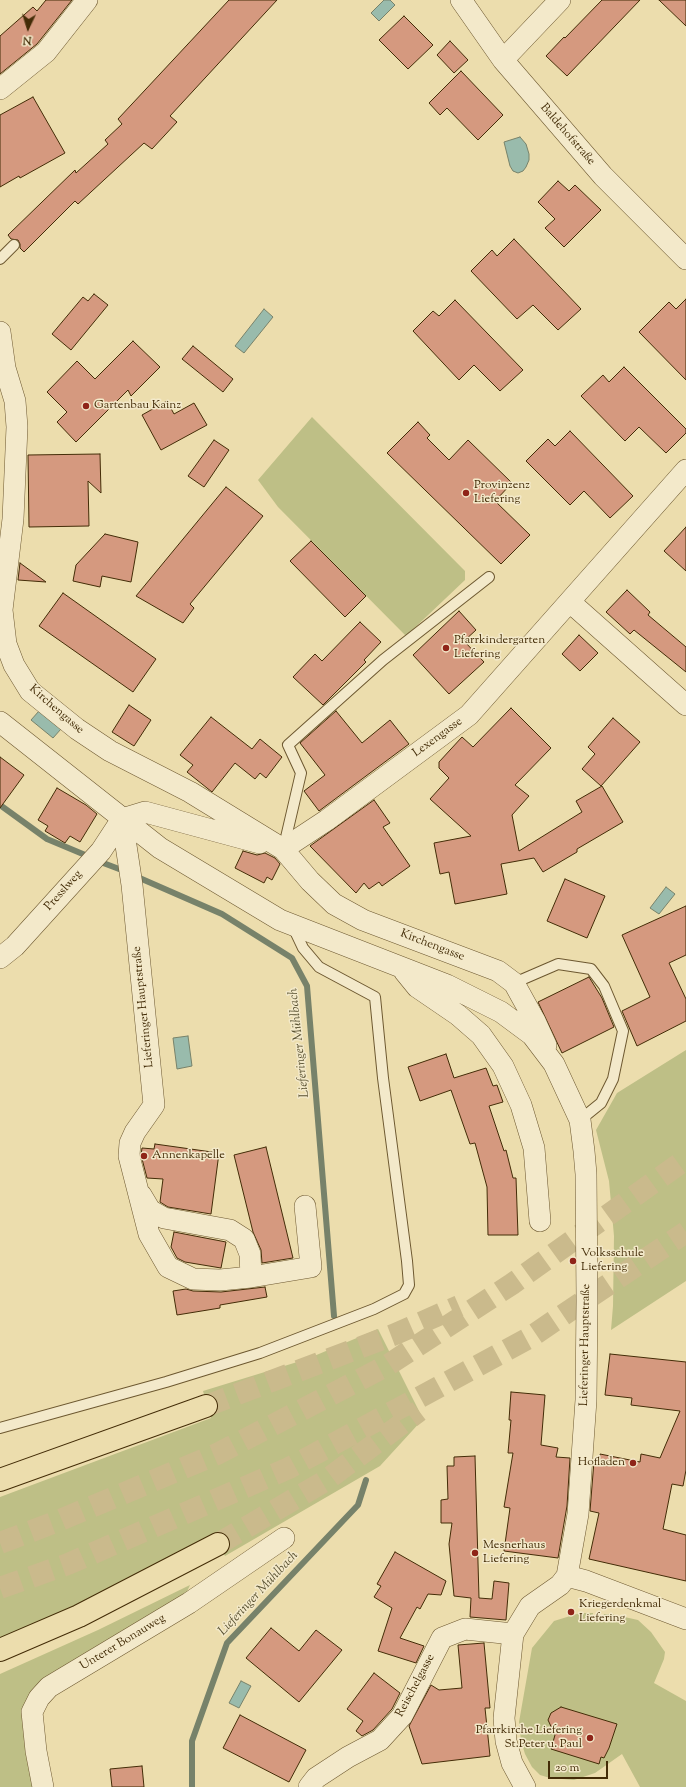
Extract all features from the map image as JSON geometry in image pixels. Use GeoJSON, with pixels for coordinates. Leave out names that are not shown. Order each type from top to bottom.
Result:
{"type":"FeatureCollection","features":[{"type":"Feature","properties":{"kind":"highway"},"geometry":{"type":"LineString","coordinates":[[0,1480],[206,1406]]}},
{"type":"Feature","properties":{"kind":"highway"},"geometry":{"type":"LineString","coordinates":[[0,1650],[79,1616],[218,1544]]}},
{"type":"Feature","properties":{"kind":"street"},"geometry":{"type":"LineString","coordinates":[[0,89],[46,52],[87,0]]}},
{"type":"Feature","properties":{"kind":"street","name":"Baldehofstraße"},"geometry":{"type":"LineString","coordinates":[[461,0],[503,60],[603,176],[686,259]]}},
{"type":"Feature","properties":{"kind":"street"},"geometry":{"type":"LineString","coordinates":[[503,60],[560,0]]}},
{"type":"Feature","properties":{"kind":"street","name":"Kirchengasse"},"geometry":{"type":"LineString","coordinates":[[0,332],[2,377],[15,401],[17,427],[13,519],[2,610],[6,644],[14,665],[30,691],[76,729],[110,751],[190,792],[284,849],[310,882],[334,904],[363,920],[498,971],[514,983],[535,1022],[554,1064]]}},
{"type":"Feature","properties":{"kind":"street","name":"Lexengasse"},"geometry":{"type":"LineString","coordinates":[[284,849],[327,820],[469,715],[686,470]]}},
{"type":"Feature","properties":{"kind":"street"},"geometry":{"type":"LineString","coordinates":[[570,602],[686,705]]}},
{"type":"Feature","properties":{"kind":"street","name":"Lieferinger Hauptstraße"},"geometry":{"type":"LineString","coordinates":[[0,722],[160,848],[280,920],[447,985],[501,1012],[532,1036],[554,1064],[580,1120],[586,1174],[586,1400],[578,1514],[567,1576]]}},
{"type":"Feature","properties":{"kind":"street"},"geometry":{"type":"LineString","coordinates":[[122,819],[145,812],[284,849]]}},
{"type":"Feature","properties":{"kind":"street","name":"Lieferinger Hauptstraße"},"geometry":{"type":"LineString","coordinates":[[122,819],[132,885],[154,1105],[135,1132],[130,1143],[129,1156],[149,1234],[168,1267],[193,1279],[220,1280],[251,1277],[311,1267],[305,1206]]}},
{"type":"Feature","properties":{"kind":"street","name":"Presslweg"},"geometry":{"type":"LineString","coordinates":[[0,958],[15,946],[87,867],[101,851],[122,819]]}},
{"type":"Feature","properties":{"kind":"street"},"geometry":{"type":"LineString","coordinates":[[402,967],[417,987],[458,1015],[481,1035],[503,1066],[521,1105],[534,1148],[540,1221]]}},
{"type":"Feature","properties":{"kind":"street","name":"Lieferinger Hauptstraße"},"geometry":{"type":"LineString","coordinates":[[137,1188],[150,1210],[164,1218],[230,1230],[244,1239],[250,1254],[251,1277]]}},
{"type":"Feature","properties":{"kind":"street","name":"Unterer Bonauweg"},"geometry":{"type":"LineString","coordinates":[[43,1787],[35,1744],[32,1712],[39,1698],[49,1687],[189,1603],[284,1538]]}},
{"type":"Feature","properties":{"kind":"street"},"geometry":{"type":"LineString","coordinates":[[526,1787],[512,1763],[506,1741],[504,1718],[513,1634],[530,1606],[560,1585],[567,1576],[586,1580],[686,1619]]}},
{"type":"Feature","properties":{"kind":"street","name":"Reischelgasse"},"geometry":{"type":"LineString","coordinates":[[309,1787],[316,1778],[348,1757],[380,1740],[402,1716],[442,1638],[465,1629],[513,1634]]}},
{"type":"Feature","properties":{"kind":"lane"},"geometry":{"type":"LineString","coordinates":[[0,259],[14,245]]}},
{"type":"Feature","properties":{"kind":"lane"},"geometry":{"type":"LineString","coordinates":[[284,849],[301,773],[288,745],[383,660],[489,577]]}},
{"type":"Feature","properties":{"kind":"lane"},"geometry":{"type":"LineString","coordinates":[[0,1428],[166,1382],[260,1353],[374,1309],[404,1294],[409,1285],[407,1261],[383,1078],[375,997],[319,967],[303,948],[292,925]]}},
{"type":"Feature","properties":{"kind":"lane"},"geometry":{"type":"LineString","coordinates":[[514,983],[558,964],[592,969],[604,986],[623,1031],[613,1079],[601,1102],[580,1120]]}},
{"type":"Feature","properties":{"kind":"green space"},"geometry":{"type":"Polygon","coordinates":[[[312,417],[465,571],[465,580],[406,636],[278,507],[258,480],[312,417]]]}},
{"type":"Feature","properties":{"kind":"green space"},"geometry":{"type":"Polygon","coordinates":[[[686,1050],[686,1281],[611,1330],[613,1306],[614,1236],[609,1181],[596,1130],[617,1093],[686,1050]]]}},
{"type":"Feature","properties":{"kind":"green space"},"geometry":{"type":"Polygon","coordinates":[[[378,1329],[423,1419],[380,1466],[225,1556],[214,1537],[119,1587],[0,1643],[0,1497],[211,1418],[203,1391],[307,1359],[378,1329]]]}},
{"type":"Feature","properties":{"kind":"green space"},"geometry":{"type":"Polygon","coordinates":[[[190,1585],[186,1594],[46,1681],[36,1787],[0,1787],[0,1674],[98,1630],[190,1585]]]}},
{"type":"Feature","properties":{"kind":"green space"},"geometry":{"type":"Polygon","coordinates":[[[580,1613],[593,1613],[593,1617],[603,1617],[604,1614],[611,1614],[638,1620],[651,1632],[665,1652],[664,1659],[654,1683],[686,1701],[686,1787],[640,1787],[622,1754],[595,1773],[574,1780],[550,1778],[540,1775],[532,1767],[525,1754],[521,1741],[519,1722],[532,1648],[554,1621],[580,1613]]]}},
{"type":"Feature","properties":{"kind":"shaded area"},"geometry":{"type":"Polygon","coordinates":[[[384,0],[390,0],[395,5],[379,21],[371,13],[384,0]]]}},
{"type":"Feature","properties":{"kind":"shaded area"},"geometry":{"type":"Polygon","coordinates":[[[520,137],[526,144],[529,160],[523,171],[518,173],[513,171],[510,166],[504,142],[520,137]]]}},
{"type":"Feature","properties":{"kind":"shaded area"},"geometry":{"type":"Polygon","coordinates":[[[264,309],[273,317],[244,353],[235,346],[264,309]]]}},
{"type":"Feature","properties":{"kind":"shaded area"},"geometry":{"type":"Polygon","coordinates":[[[39,711],[61,729],[53,738],[31,720],[39,711]]]}},
{"type":"Feature","properties":{"kind":"shaded area"},"geometry":{"type":"Polygon","coordinates":[[[666,887],[675,894],[659,914],[650,908],[666,887]]]}},
{"type":"Feature","properties":{"kind":"shaded area"},"geometry":{"type":"Polygon","coordinates":[[[188,1036],[192,1066],[177,1069],[173,1038],[188,1036]]]}},
{"type":"Feature","properties":{"kind":"shaded area"},"geometry":{"type":"Polygon","coordinates":[[[241,1681],[251,1686],[239,1708],[229,1703],[241,1681]]]}},
{"type":"Feature","properties":{"kind":"building"},"geometry":{"type":"Polygon","coordinates":[[[46,0],[72,0],[37,44],[0,74],[0,36],[33,7],[37,11],[46,0]]]}},
{"type":"Feature","properties":{"kind":"building"},"geometry":{"type":"Polygon","coordinates":[[[229,0],[277,0],[170,116],[177,122],[152,149],[144,143],[78,204],[75,201],[24,252],[20,248],[18,240],[11,239],[8,235],[75,170],[76,173],[108,144],[105,140],[122,124],[118,119],[229,0]]]}},
{"type":"Feature","properties":{"kind":"building"},"geometry":{"type":"Polygon","coordinates":[[[602,0],[640,0],[567,76],[546,56],[602,0]]]}},
{"type":"Feature","properties":{"kind":"building"},"geometry":{"type":"Polygon","coordinates":[[[659,0],[686,0],[686,26],[659,0]]]}},
{"type":"Feature","properties":{"kind":"building"},"geometry":{"type":"Polygon","coordinates":[[[404,16],[433,45],[408,69],[379,40],[404,16]]]}},
{"type":"Feature","properties":{"kind":"building"},"geometry":{"type":"Polygon","coordinates":[[[450,41],[468,60],[454,73],[437,55],[450,41]]]}},
{"type":"Feature","properties":{"kind":"building"},"geometry":{"type":"Polygon","coordinates":[[[461,71],[503,115],[478,140],[447,108],[440,115],[429,103],[461,71]]]}},
{"type":"Feature","properties":{"kind":"building"},"geometry":{"type":"Polygon","coordinates":[[[33,97],[65,153],[20,178],[19,176],[0,187],[0,115],[33,97]]]}},
{"type":"Feature","properties":{"kind":"building"},"geometry":{"type":"Polygon","coordinates":[[[558,181],[569,191],[575,185],[601,210],[564,247],[545,228],[555,219],[538,202],[558,181]]]}},
{"type":"Feature","properties":{"kind":"building"},"geometry":{"type":"Polygon","coordinates":[[[514,239],[581,309],[558,330],[533,305],[517,319],[471,271],[492,250],[497,256],[514,239]]]}},
{"type":"Feature","properties":{"kind":"building"},"geometry":{"type":"Polygon","coordinates":[[[94,294],[108,305],[71,350],[52,334],[83,297],[88,301],[94,294]]]}},
{"type":"Feature","properties":{"kind":"building"},"geometry":{"type":"Polygon","coordinates":[[[686,299],[686,380],[639,332],[669,302],[676,309],[686,299]]]}},
{"type":"Feature","properties":{"kind":"building"},"geometry":{"type":"Polygon","coordinates":[[[455,300],[523,370],[500,391],[474,365],[459,380],[413,331],[433,311],[439,316],[455,300]]]}},
{"type":"Feature","properties":{"kind":"building"},"geometry":{"type":"Polygon","coordinates":[[[133,341],[160,367],[131,396],[128,390],[76,442],[57,422],[67,412],[47,392],[77,361],[95,379],[133,341]]]}},
{"type":"Feature","properties":{"kind":"building"},"geometry":{"type":"Polygon","coordinates":[[[193,346],[233,379],[223,392],[182,359],[193,346]]]}},
{"type":"Feature","properties":{"kind":"building"},"geometry":{"type":"Polygon","coordinates":[[[624,367],[686,429],[686,433],[666,453],[639,427],[625,441],[581,396],[603,375],[609,382],[624,367]]]}},
{"type":"Feature","properties":{"kind":"building"},"geometry":{"type":"Polygon","coordinates":[[[167,401],[174,414],[194,403],[207,425],[161,450],[142,415],[167,401]]]}},
{"type":"Feature","properties":{"kind":"building","name":"Provinzenz Liefering"},"geometry":{"type":"Polygon","coordinates":[[[418,422],[430,435],[427,438],[449,460],[468,440],[512,483],[495,501],[530,535],[501,564],[387,453],[418,422]]]}},
{"type":"Feature","properties":{"kind":"building"},"geometry":{"type":"Polygon","coordinates":[[[570,431],[633,496],[610,518],[584,491],[570,505],[526,461],[548,439],[555,446],[570,431]]]}},
{"type":"Feature","properties":{"kind":"building"},"geometry":{"type":"Polygon","coordinates":[[[214,440],[229,450],[204,487],[188,476],[214,440]]]}},
{"type":"Feature","properties":{"kind":"building"},"geometry":{"type":"Polygon","coordinates":[[[100,454],[101,493],[88,481],[89,526],[29,527],[28,455],[100,454]]]}},
{"type":"Feature","properties":{"kind":"building"},"geometry":{"type":"Polygon","coordinates":[[[226,487],[263,516],[190,604],[194,608],[183,623],[136,596],[226,487]]]}},
{"type":"Feature","properties":{"kind":"building"},"geometry":{"type":"Polygon","coordinates":[[[686,527],[686,571],[664,551],[686,527]]]}},
{"type":"Feature","properties":{"kind":"building"},"geometry":{"type":"Polygon","coordinates":[[[105,534],[138,542],[131,582],[102,576],[100,587],[73,581],[76,565],[105,534]]]}},
{"type":"Feature","properties":{"kind":"building"},"geometry":{"type":"Polygon","coordinates":[[[311,541],[366,596],[345,617],[290,561],[311,541]]]}},
{"type":"Feature","properties":{"kind":"building"},"geometry":{"type":"Polygon","coordinates":[[[20,563],[46,582],[18,580],[20,563]]]}},
{"type":"Feature","properties":{"kind":"building"},"geometry":{"type":"Polygon","coordinates":[[[627,590],[650,612],[648,615],[686,647],[686,672],[634,630],[630,634],[606,612],[627,590]]]}},
{"type":"Feature","properties":{"kind":"building"},"geometry":{"type":"Polygon","coordinates":[[[63,593],[156,659],[133,692],[39,626],[63,593]]]}},
{"type":"Feature","properties":{"kind":"building","name":"Pfarrkindergarten Liefering"},"geometry":{"type":"Polygon","coordinates":[[[459,611],[476,630],[464,641],[484,662],[449,694],[413,655],[459,611]]]}},
{"type":"Feature","properties":{"kind":"building"},"geometry":{"type":"Polygon","coordinates":[[[360,622],[381,642],[364,660],[366,662],[323,705],[293,677],[315,654],[322,661],[360,622]]]}},
{"type":"Feature","properties":{"kind":"building"},"geometry":{"type":"Polygon","coordinates":[[[579,635],[598,653],[580,671],[562,654],[579,635]]]}},
{"type":"Feature","properties":{"kind":"building"},"geometry":{"type":"Polygon","coordinates":[[[129,705],[151,720],[134,746],[112,732],[129,705]]]}},
{"type":"Feature","properties":{"kind":"building"},"geometry":{"type":"Polygon","coordinates":[[[511,708],[551,748],[515,785],[529,796],[512,815],[519,851],[582,812],[576,801],[602,786],[623,822],[577,849],[577,852],[543,872],[534,858],[501,864],[507,894],[455,904],[449,872],[440,874],[434,843],[471,836],[430,799],[449,778],[439,768],[439,762],[462,737],[473,747],[511,708]]]}},
{"type":"Feature","properties":{"kind":"building"},"geometry":{"type":"Polygon","coordinates":[[[336,711],[362,743],[390,720],[409,744],[319,811],[304,791],[325,775],[300,743],[336,711]]]}},
{"type":"Feature","properties":{"kind":"building"},"geometry":{"type":"Polygon","coordinates":[[[211,717],[252,749],[260,739],[282,757],[266,778],[260,773],[255,779],[235,763],[212,792],[187,772],[193,765],[180,755],[211,717]]]}},
{"type":"Feature","properties":{"kind":"building"},"geometry":{"type":"Polygon","coordinates":[[[613,718],[640,742],[601,786],[582,769],[595,754],[588,747],[613,718]]]}},
{"type":"Feature","properties":{"kind":"building"},"geometry":{"type":"Polygon","coordinates":[[[0,757],[24,775],[0,808],[0,757]]]}},
{"type":"Feature","properties":{"kind":"building"},"geometry":{"type":"Polygon","coordinates":[[[57,788],[86,805],[97,814],[80,842],[70,836],[65,843],[45,831],[48,826],[38,820],[57,788]]]}},
{"type":"Feature","properties":{"kind":"building"},"geometry":{"type":"Polygon","coordinates":[[[374,800],[390,823],[383,827],[410,866],[382,886],[379,882],[369,889],[364,883],[356,893],[310,846],[374,800]]]}},
{"type":"Feature","properties":{"kind":"building"},"geometry":{"type":"Polygon","coordinates":[[[243,851],[257,855],[265,853],[275,858],[280,864],[272,880],[267,877],[264,883],[235,868],[243,851]]]}},
{"type":"Feature","properties":{"kind":"building"},"geometry":{"type":"Polygon","coordinates":[[[565,879],[605,896],[587,938],[547,921],[565,879]]]}},
{"type":"Feature","properties":{"kind":"building"},"geometry":{"type":"Polygon","coordinates":[[[686,906],[686,955],[669,963],[686,999],[686,1021],[637,1046],[622,1011],[650,997],[622,935],[686,906]]]}},
{"type":"Feature","properties":{"kind":"building"},"geometry":{"type":"Polygon","coordinates":[[[589,977],[602,998],[614,1027],[562,1053],[538,1002],[589,977]]]}},
{"type":"Feature","properties":{"kind":"building"},"geometry":{"type":"Polygon","coordinates":[[[446,1054],[454,1078],[486,1068],[493,1086],[497,1085],[503,1102],[489,1106],[504,1151],[506,1150],[513,1178],[516,1178],[518,1235],[488,1235],[487,1187],[475,1143],[470,1144],[451,1090],[420,1101],[408,1067],[446,1054]]]}},
{"type":"Feature","properties":{"kind":"building"},"geometry":{"type":"Polygon","coordinates":[[[155,1144],[219,1153],[211,1214],[168,1207],[160,1202],[163,1179],[147,1178],[141,1155],[142,1148],[154,1149],[155,1144]]]}},
{"type":"Feature","properties":{"kind":"building"},"geometry":{"type":"Polygon","coordinates":[[[266,1147],[293,1258],[262,1263],[261,1250],[253,1232],[234,1155],[266,1147]]]}},
{"type":"Feature","properties":{"kind":"building"},"geometry":{"type":"Polygon","coordinates":[[[174,1232],[226,1242],[221,1268],[185,1262],[177,1258],[171,1247],[174,1232]]]}},
{"type":"Feature","properties":{"kind":"building"},"geometry":{"type":"Polygon","coordinates":[[[265,1287],[267,1297],[220,1305],[220,1308],[177,1315],[173,1291],[186,1289],[193,1291],[221,1292],[265,1287]]]}},
{"type":"Feature","properties":{"kind":"building"},"geometry":{"type":"Polygon","coordinates":[[[610,1354],[686,1362],[686,1470],[683,1486],[672,1484],[663,1529],[686,1535],[686,1581],[589,1559],[599,1513],[590,1511],[594,1461],[599,1462],[600,1454],[640,1462],[641,1454],[660,1458],[680,1411],[631,1405],[632,1398],[605,1395],[610,1354]]]}},
{"type":"Feature","properties":{"kind":"building"},"geometry":{"type":"Polygon","coordinates":[[[511,1392],[545,1395],[541,1445],[558,1448],[556,1457],[570,1458],[567,1506],[558,1558],[504,1551],[510,1508],[504,1507],[513,1453],[508,1453],[511,1420],[509,1420],[511,1392]]]}},
{"type":"Feature","properties":{"kind":"building"},"geometry":{"type":"Polygon","coordinates":[[[475,1456],[479,1598],[492,1599],[494,1581],[509,1583],[506,1620],[470,1617],[471,1598],[454,1596],[449,1544],[452,1523],[441,1523],[441,1500],[448,1499],[447,1466],[454,1466],[454,1457],[475,1456]]]}},
{"type":"Feature","properties":{"kind":"building"},"geometry":{"type":"Polygon","coordinates":[[[395,1552],[446,1581],[441,1595],[428,1594],[420,1609],[417,1607],[400,1638],[424,1646],[416,1663],[378,1651],[392,1608],[374,1597],[381,1586],[377,1584],[395,1552]]]}},
{"type":"Feature","properties":{"kind":"building"},"geometry":{"type":"Polygon","coordinates":[[[271,1628],[299,1651],[316,1630],[342,1650],[299,1702],[246,1658],[271,1628]]]}},
{"type":"Feature","properties":{"kind":"building"},"geometry":{"type":"Polygon","coordinates":[[[484,1643],[490,1708],[485,1708],[490,1756],[422,1764],[409,1726],[431,1685],[439,1690],[462,1688],[458,1645],[484,1643]]]}},
{"type":"Feature","properties":{"kind":"building"},"geometry":{"type":"Polygon","coordinates":[[[374,1673],[400,1693],[392,1709],[373,1730],[362,1736],[356,1731],[363,1721],[347,1709],[374,1673]]]}},
{"type":"Feature","properties":{"kind":"building","name":"Pfarrkirche Liefering St.Peter u. Paul"},"geometry":{"type":"Polygon","coordinates":[[[561,1707],[617,1724],[609,1748],[604,1758],[601,1757],[599,1764],[551,1749],[555,1735],[548,1720],[551,1713],[561,1707]]]}},
{"type":"Feature","properties":{"kind":"building"},"geometry":{"type":"Polygon","coordinates":[[[240,1715],[306,1750],[289,1782],[223,1748],[240,1715]]]}},
{"type":"Feature","properties":{"kind":"building"},"geometry":{"type":"Polygon","coordinates":[[[142,1766],[144,1787],[112,1787],[110,1769],[142,1766]]]}},
{"type":"Feature","properties":{"kind":"waterway","name":"Lieferinger Mühlbach"},"geometry":{"type":"LineString","coordinates":[[0,805],[47,839],[90,857]]}},
{"type":"Feature","properties":{"kind":"waterway","name":"Lieferinger Mühlbach"},"geometry":{"type":"LineString","coordinates":[[98,861],[127,872]]}},
{"type":"Feature","properties":{"kind":"waterway","name":"Lieferinger Mühlbach"},"geometry":{"type":"LineString","coordinates":[[135,876],[222,914],[292,958],[307,986],[334,1316]]}},
{"type":"Feature","properties":{"kind":"waterway","name":"Lieferinger Mühlbach"},"geometry":{"type":"LineString","coordinates":[[192,1787],[192,1741],[227,1643],[358,1505],[366,1480]]}},
{"type":"Feature","properties":{"kind":"tunnel"},"geometry":{"type":"LineString","coordinates":[[0,1543],[53,1523],[217,1454],[388,1365],[512,1284],[686,1159]]}},
{"type":"Feature","properties":{"kind":"tunnel"},"geometry":{"type":"LineString","coordinates":[[0,1588],[68,1564],[289,1468],[529,1338],[686,1232]]}},
{"type":"Feature","properties":{"kind":"tunnel"},"geometry":{"type":"LineString","coordinates":[[206,1406],[393,1335],[459,1306]]}},
{"type":"Feature","properties":{"kind":"tunnel"},"geometry":{"type":"LineString","coordinates":[[218,1544],[325,1481],[419,1411]]}},
{"type":"Feature","properties":{"kind":"place","name":"Gartenbau Kainz"},"geometry":{"type":"Point","coordinates":[86,406]}},
{"type":"Feature","properties":{"kind":"place","name":"Provinzenz Liefering"},"geometry":{"type":"Point","coordinates":[466,493]}},
{"type":"Feature","properties":{"kind":"place","name":"Pfarrkindergarten Liefering"},"geometry":{"type":"Point","coordinates":[446,648]}},
{"type":"Feature","properties":{"kind":"place","name":"Annenkapelle"},"geometry":{"type":"Point","coordinates":[144,1156]}},
{"type":"Feature","properties":{"kind":"place","name":"Volksschule Liefering"},"geometry":{"type":"Point","coordinates":[573,1261]}},
{"type":"Feature","properties":{"kind":"place","name":"Hofladen"},"geometry":{"type":"Point","coordinates":[633,1463]}},
{"type":"Feature","properties":{"kind":"place","name":"Mesnerhaus Liefering"},"geometry":{"type":"Point","coordinates":[475,1553]}},
{"type":"Feature","properties":{"kind":"place","name":"Kriegerdenkmal Liefering"},"geometry":{"type":"Point","coordinates":[571,1612]}},
{"type":"Feature","properties":{"kind":"place","name":"Pfarrkirche Liefering St.Peter u. Paul"},"geometry":{"type":"Point","coordinates":[590,1738]}}]}
